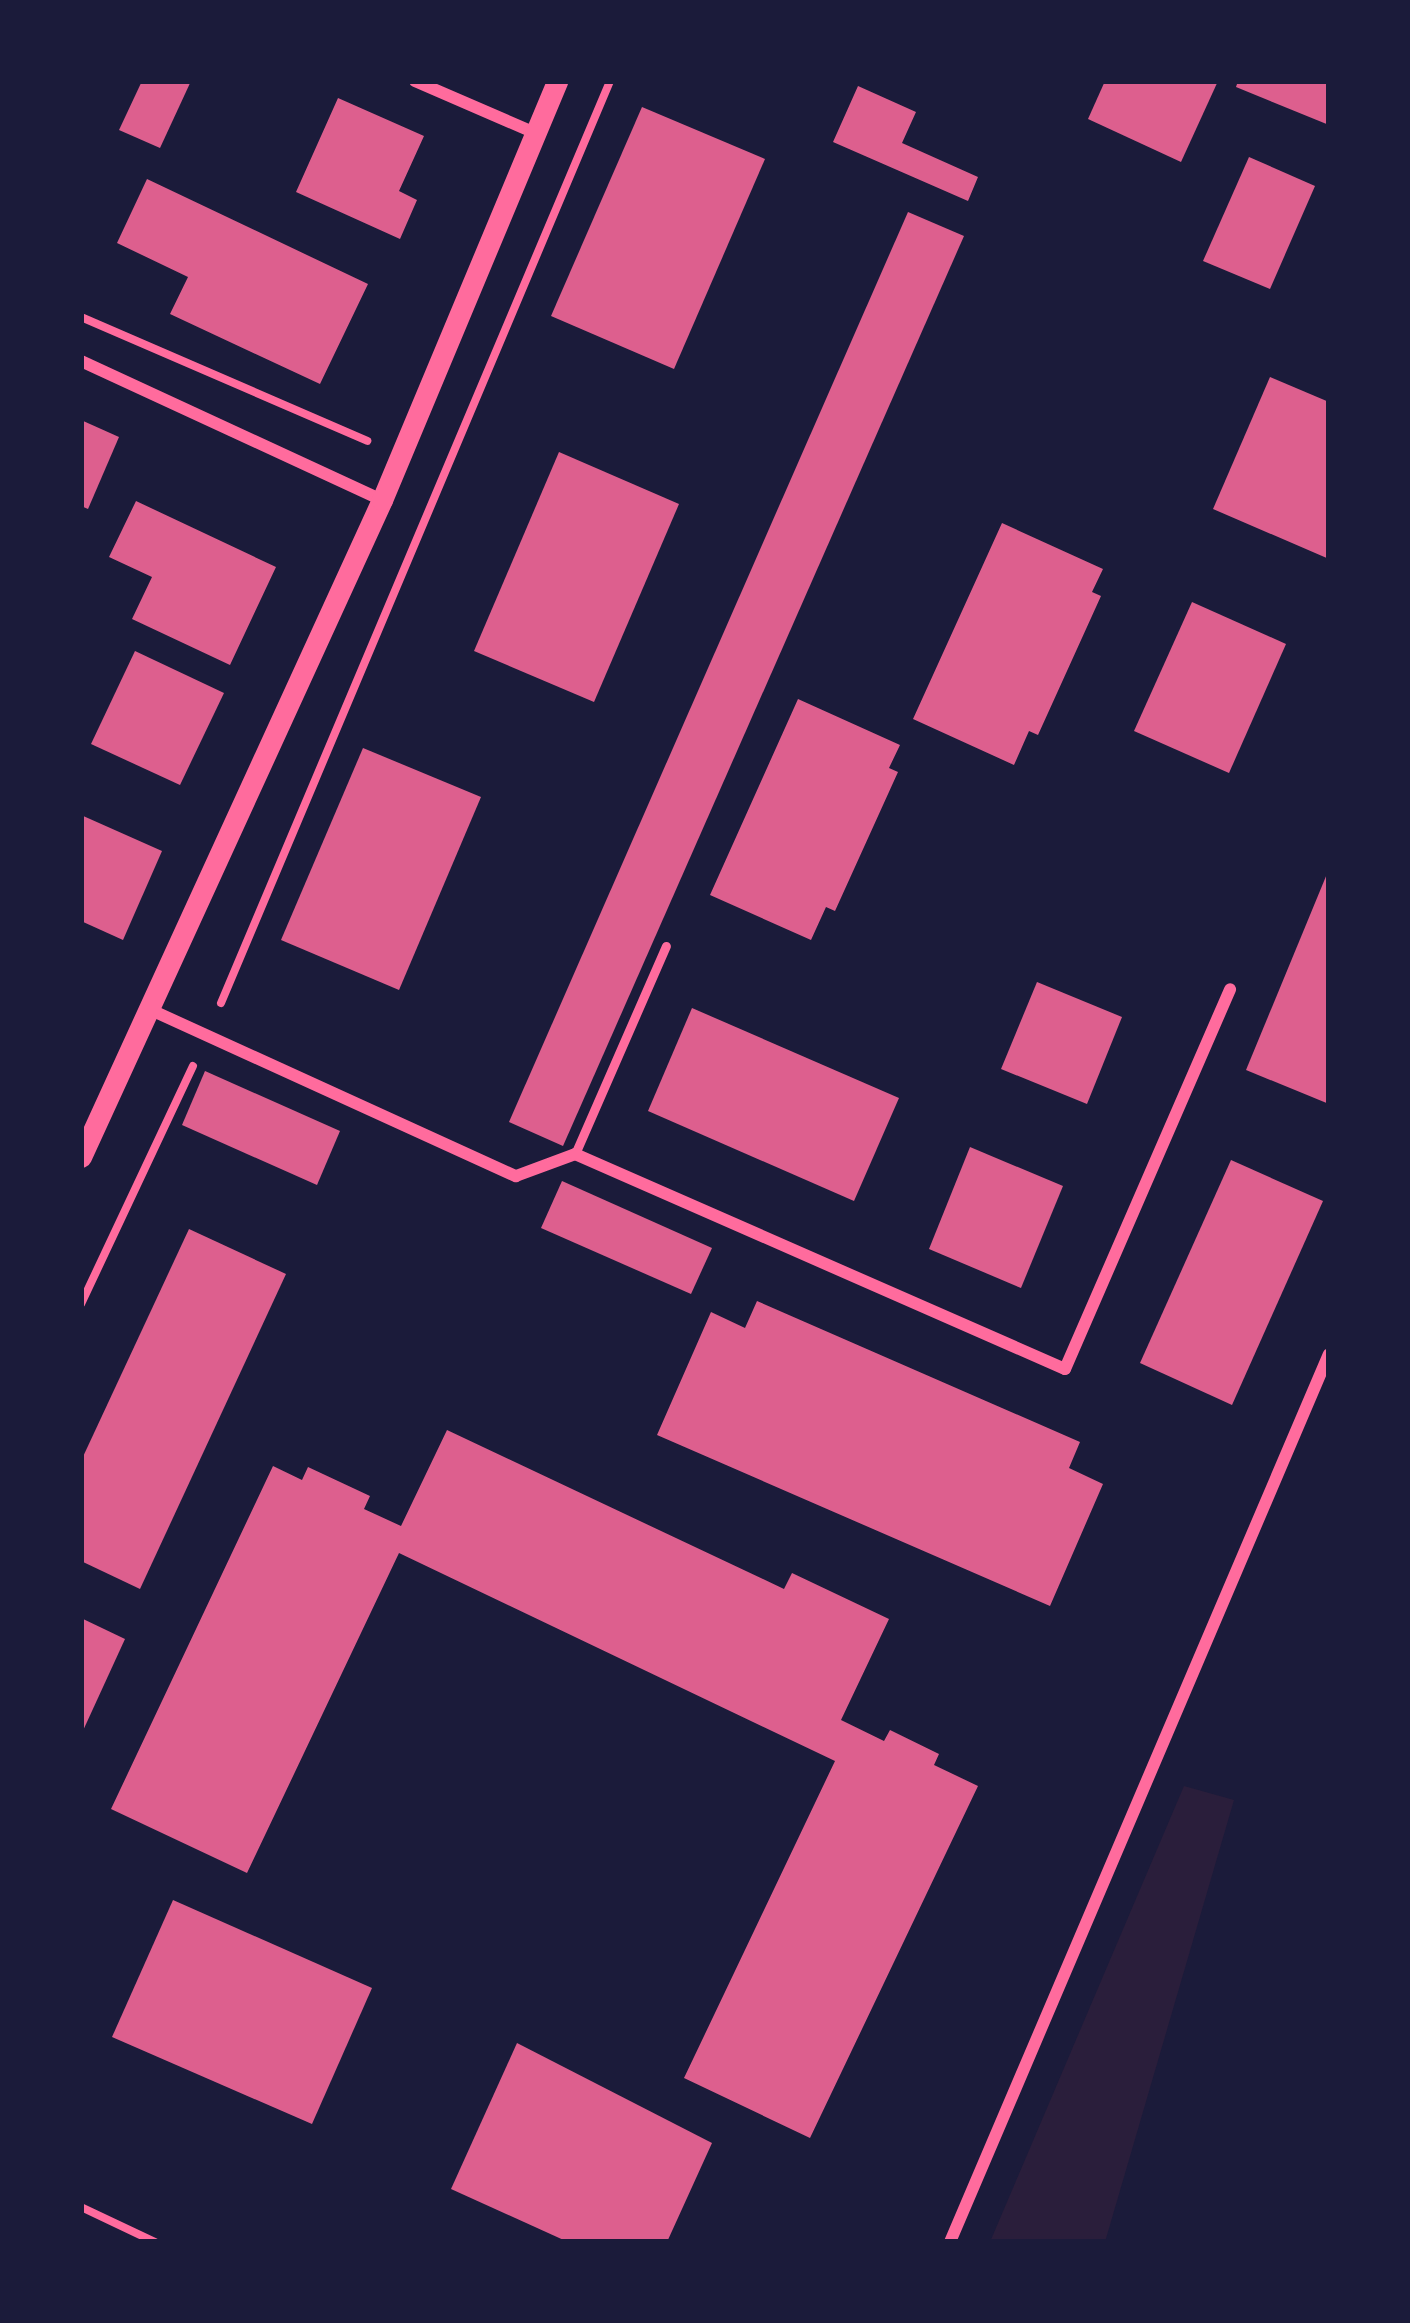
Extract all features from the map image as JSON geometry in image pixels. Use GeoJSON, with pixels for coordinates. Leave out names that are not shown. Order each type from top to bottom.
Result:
{"type":"FeatureCollection","features":[{"type":"Feature","properties":{"kind":"street"},"geometry":{"type":"LineString","coordinates":[[415,81],[533,132]]}},
{"type":"Feature","properties":{"kind":"street"},"geometry":{"type":"LineString","coordinates":[[81,1157],[382,500],[557,81]]}},
{"type":"Feature","properties":{"kind":"street"},"geometry":{"type":"LineString","coordinates":[[81,362],[382,500]]}},
{"type":"Feature","properties":{"kind":"street"},"geometry":{"type":"LineString","coordinates":[[151,1010],[516,1176],[575,1154],[1065,1369],[1230,989]]}},
{"type":"Feature","properties":{"kind":"street"},"geometry":{"type":"LineString","coordinates":[[950,2242],[1329,1354]]}},
{"type":"Feature","properties":{"kind":"lane"},"geometry":{"type":"LineString","coordinates":[[575,1154],[666,946]]}},
{"type":"Feature","properties":{"kind":"path"},"geometry":{"type":"LineString","coordinates":[[81,1304],[207,1036],[610,81]]}},
{"type":"Feature","properties":{"kind":"path"},"geometry":{"type":"LineString","coordinates":[[81,316],[445,476]]}},
{"type":"Feature","properties":{"kind":"path"},"geometry":{"type":"LineString","coordinates":[[81,2207],[155,2242]]}},
{"type":"Feature","properties":{"kind":"shaded area"},"geometry":{"type":"Polygon","coordinates":[[[1184,1786],[1234,1800],[1105,2242],[990,2242],[1184,1786]]]}},
{"type":"Feature","properties":{"kind":"building"},"geometry":{"type":"Polygon","coordinates":[[[142,81],[191,81],[160,148],[119,130],[142,81]]]}},
{"type":"Feature","properties":{"kind":"building"},"geometry":{"type":"Polygon","coordinates":[[[1105,81],[1218,81],[1181,162],[1088,119],[1105,81]]]}},
{"type":"Feature","properties":{"kind":"building"},"geometry":{"type":"Polygon","coordinates":[[[1238,81],[1329,81],[1329,125],[1236,87],[1238,81]]]}},
{"type":"Feature","properties":{"kind":"building"},"geometry":{"type":"Polygon","coordinates":[[[858,86],[916,112],[902,143],[978,177],[968,201],[833,142],[858,86]]]}},
{"type":"Feature","properties":{"kind":"building"},"geometry":{"type":"Polygon","coordinates":[[[338,98],[424,136],[399,191],[417,200],[400,239],[296,192],[338,98]]]}},
{"type":"Feature","properties":{"kind":"building"},"geometry":{"type":"Polygon","coordinates":[[[642,107],[765,159],[674,369],[551,316],[642,107]]]}},
{"type":"Feature","properties":{"kind":"building"},"geometry":{"type":"Polygon","coordinates":[[[1249,157],[1315,186],[1270,289],[1203,261],[1249,157]]]}},
{"type":"Feature","properties":{"kind":"building"},"geometry":{"type":"Polygon","coordinates":[[[147,179],[368,284],[320,384],[170,314],[188,277],[117,243],[147,179]]]}},
{"type":"Feature","properties":{"kind":"building"},"geometry":{"type":"Polygon","coordinates":[[[908,212],[964,236],[563,1146],[509,1122],[908,212]]]}},
{"type":"Feature","properties":{"kind":"building"},"geometry":{"type":"Polygon","coordinates":[[[1270,377],[1329,402],[1329,559],[1213,509],[1270,377]]]}},
{"type":"Feature","properties":{"kind":"building"},"geometry":{"type":"Polygon","coordinates":[[[81,420],[119,437],[88,509],[81,506],[81,420]]]}},
{"type":"Feature","properties":{"kind":"building"},"geometry":{"type":"Polygon","coordinates":[[[559,452],[679,504],[594,702],[474,651],[559,452]]]}},
{"type":"Feature","properties":{"kind":"building"},"geometry":{"type":"Polygon","coordinates":[[[136,501],[276,567],[230,665],[132,619],[152,577],[109,557],[136,501]]]}},
{"type":"Feature","properties":{"kind":"building"},"geometry":{"type":"Polygon","coordinates":[[[1002,523],[1103,569],[1092,592],[1101,596],[1038,735],[1029,731],[1014,765],[913,719],[1002,523]]]}},
{"type":"Feature","properties":{"kind":"building"},"geometry":{"type":"Polygon","coordinates":[[[1192,602],[1286,644],[1229,773],[1134,731],[1192,602]]]}},
{"type":"Feature","properties":{"kind":"building"},"geometry":{"type":"Polygon","coordinates":[[[135,651],[224,693],[180,785],[91,744],[135,651]]]}},
{"type":"Feature","properties":{"kind":"building"},"geometry":{"type":"Polygon","coordinates":[[[798,699],[900,745],[889,768],[898,772],[835,911],[826,907],[811,940],[710,895],[798,699]]]}},
{"type":"Feature","properties":{"kind":"building"},"geometry":{"type":"Polygon","coordinates":[[[363,748],[481,797],[399,990],[281,940],[363,748]]]}},
{"type":"Feature","properties":{"kind":"building"},"geometry":{"type":"Polygon","coordinates":[[[81,815],[162,851],[123,940],[81,921],[81,815]]]}},
{"type":"Feature","properties":{"kind":"building"},"geometry":{"type":"Polygon","coordinates":[[[1329,869],[1329,1104],[1246,1070],[1329,869]]]}},
{"type":"Feature","properties":{"kind":"building"},"geometry":{"type":"Polygon","coordinates":[[[1037,982],[1122,1017],[1087,1104],[1001,1069],[1037,982]]]}},
{"type":"Feature","properties":{"kind":"building"},"geometry":{"type":"Polygon","coordinates":[[[692,1008],[899,1098],[854,1201],[648,1111],[692,1008]]]}},
{"type":"Feature","properties":{"kind":"building"},"geometry":{"type":"Polygon","coordinates":[[[205,1071],[340,1131],[317,1185],[182,1125],[205,1071]]]}},
{"type":"Feature","properties":{"kind":"building"},"geometry":{"type":"Polygon","coordinates":[[[970,1147],[1063,1186],[1021,1288],[929,1249],[970,1147]]]}},
{"type":"Feature","properties":{"kind":"building"},"geometry":{"type":"Polygon","coordinates":[[[1231,1160],[1323,1201],[1232,1405],[1140,1363],[1231,1160]]]}},
{"type":"Feature","properties":{"kind":"building"},"geometry":{"type":"Polygon","coordinates":[[[562,1181],[712,1248],[691,1294],[541,1228],[562,1181]]]}},
{"type":"Feature","properties":{"kind":"building"},"geometry":{"type":"Polygon","coordinates":[[[189,1229],[286,1274],[140,1589],[81,1561],[81,1461],[189,1229]]]}},
{"type":"Feature","properties":{"kind":"building"},"geometry":{"type":"Polygon","coordinates":[[[757,1301],[1080,1442],[1069,1468],[1103,1484],[1050,1606],[657,1435],[711,1312],[745,1328],[757,1301]]]}},
{"type":"Feature","properties":{"kind":"building"},"geometry":{"type":"Polygon","coordinates":[[[447,1430],[784,1589],[792,1573],[889,1619],[841,1720],[884,1741],[890,1730],[939,1754],[934,1765],[978,1786],[810,2138],[684,2078],[835,1761],[399,1553],[247,1873],[111,1809],[273,1466],[302,1480],[308,1467],[370,1496],[364,1509],[401,1526],[447,1430]]]}},
{"type":"Feature","properties":{"kind":"building"},"geometry":{"type":"Polygon","coordinates":[[[81,1618],[125,1639],[81,1735],[81,1618]]]}},
{"type":"Feature","properties":{"kind":"building"},"geometry":{"type":"Polygon","coordinates":[[[173,1900],[372,1988],[312,2124],[112,2037],[173,1900]]]}},
{"type":"Feature","properties":{"kind":"building"},"geometry":{"type":"Polygon","coordinates":[[[517,2043],[712,2143],[667,2242],[568,2242],[451,2189],[517,2043]]]}}]}
